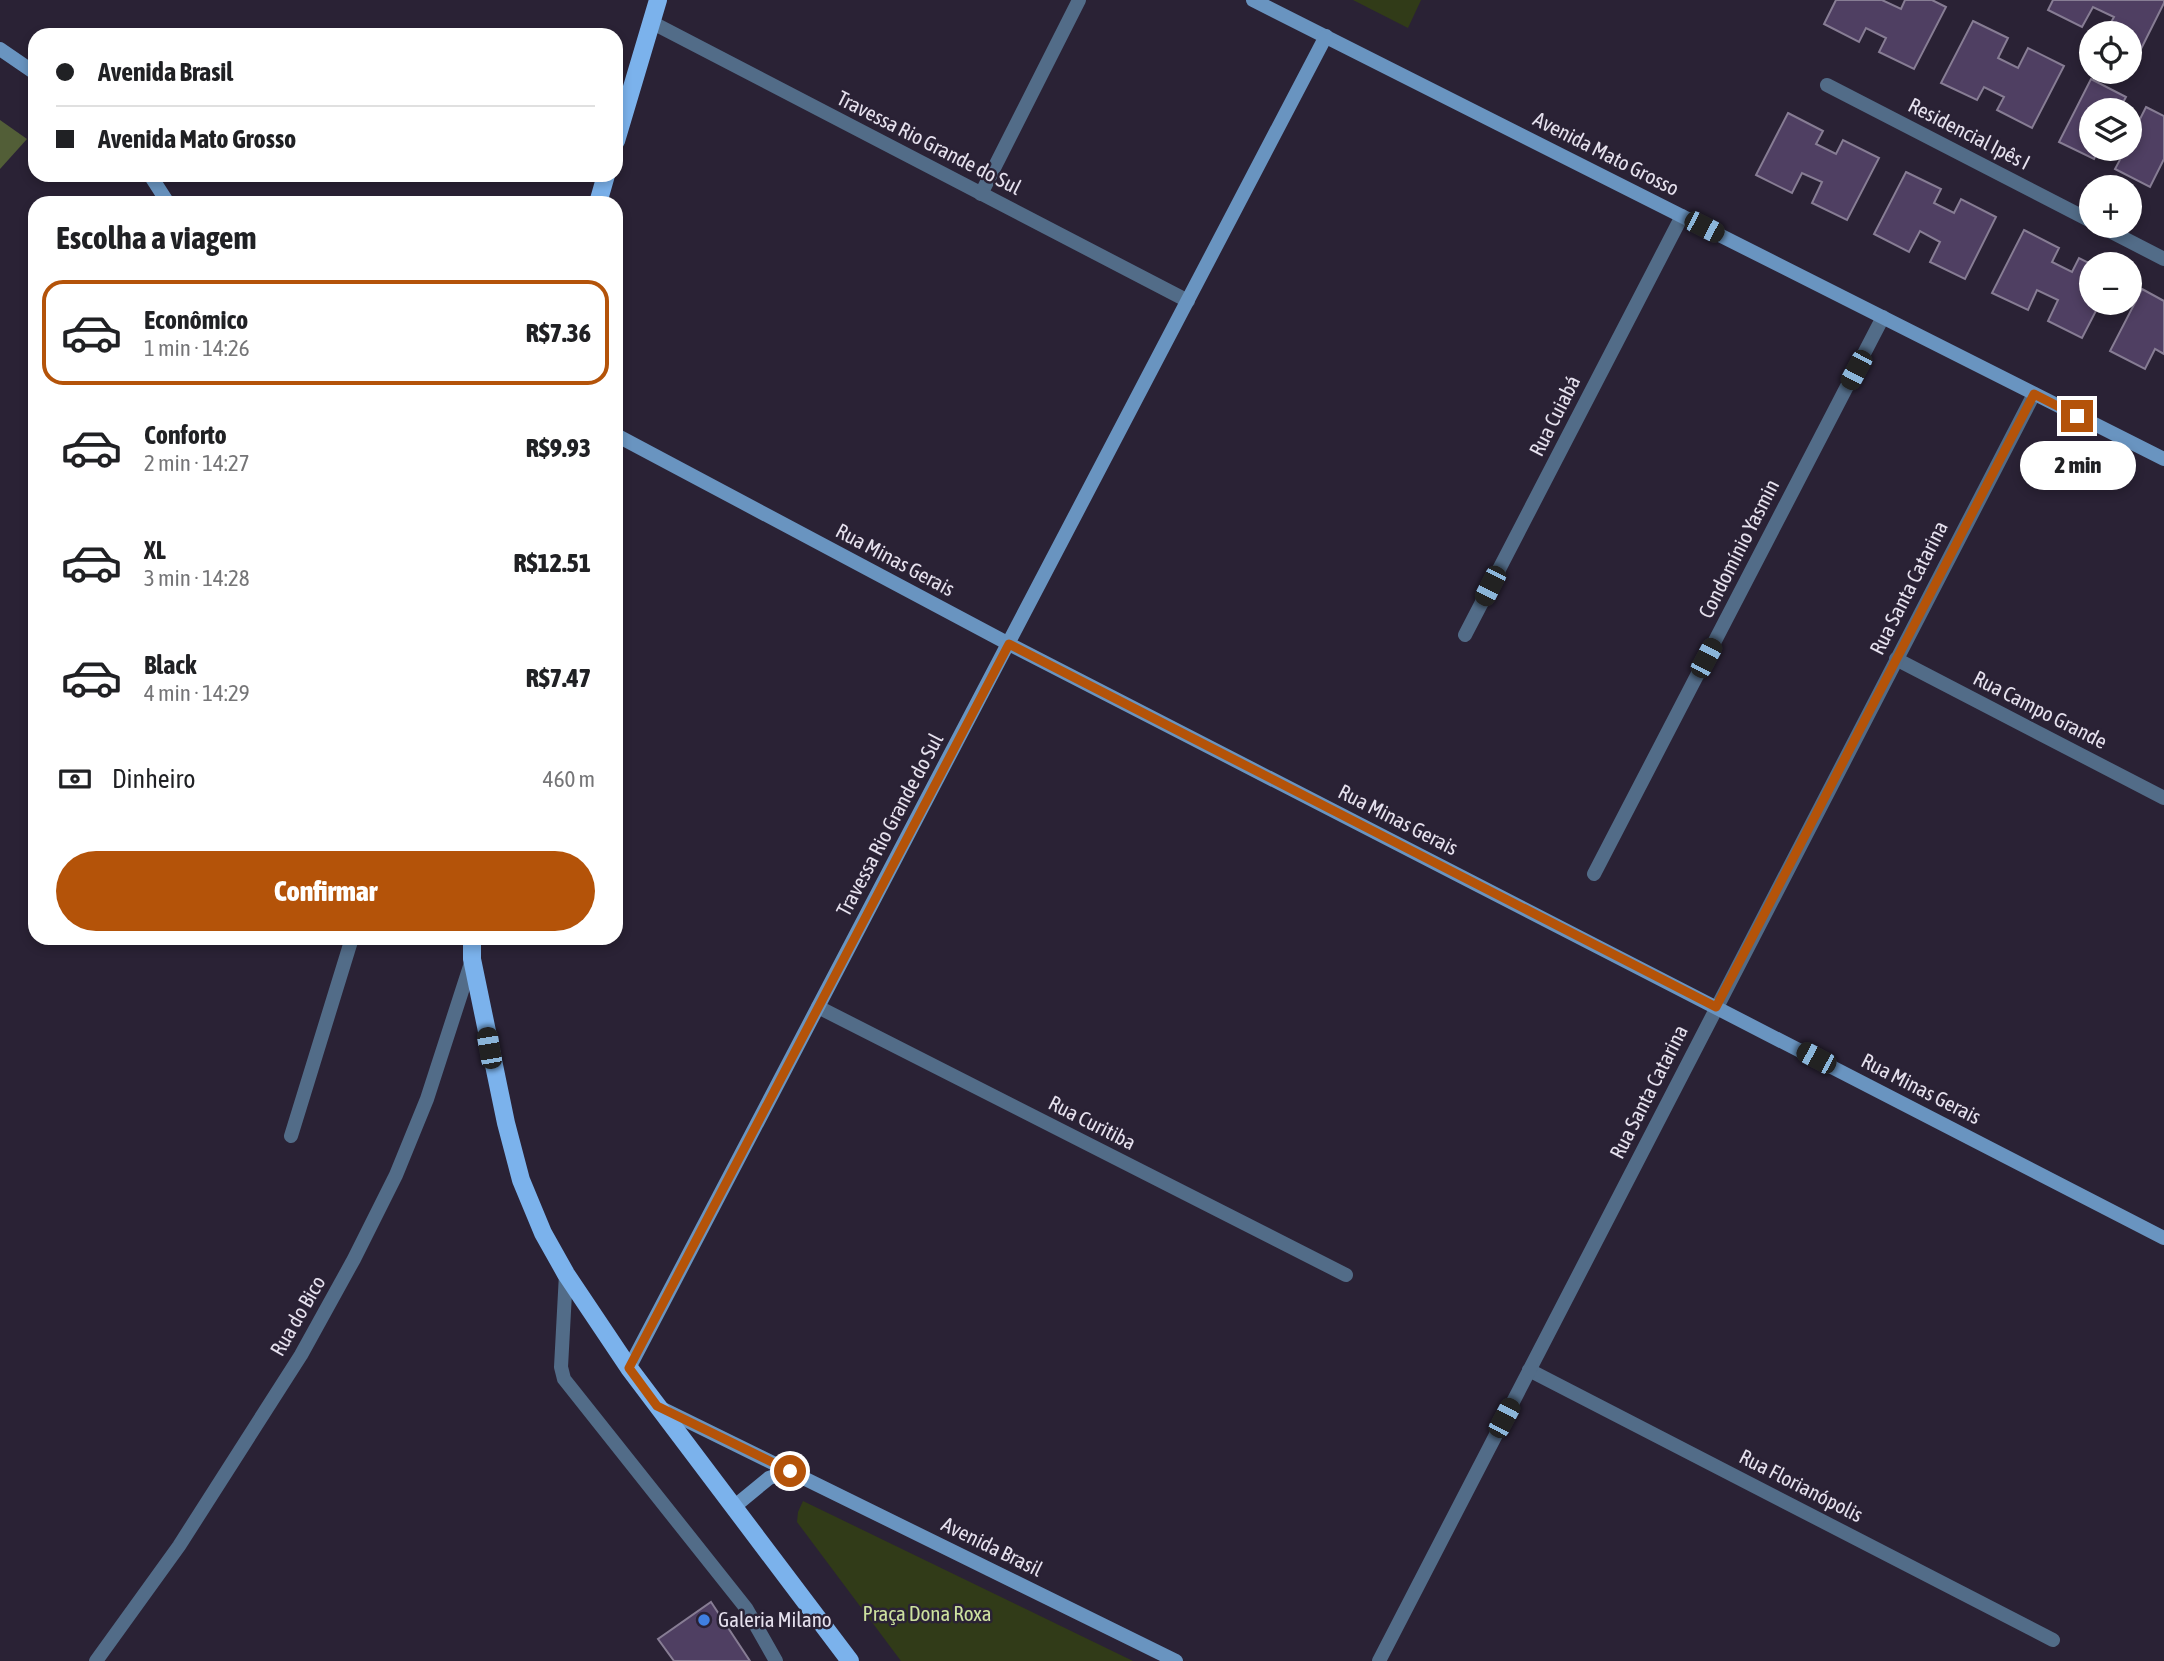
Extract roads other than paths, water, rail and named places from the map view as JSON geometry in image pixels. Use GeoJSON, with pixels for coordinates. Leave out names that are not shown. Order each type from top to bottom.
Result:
{"type":"FeatureCollection","features":[{"type":"Feature","properties":{"kind":"main road"},"geometry":{"type":"LineString","coordinates":[[623,117],[658,0]]}},
{"type":"Feature","properties":{"kind":"main road","name":"Avenida Mato Grosso"},"geometry":{"type":"LineString","coordinates":[[1253,0],[2164,459]]}},
{"type":"Feature","properties":{"kind":"main road","name":"Travessa Rio Grande do Sul"},"geometry":{"type":"LineString","coordinates":[[629,1368],[1326,36]]}},
{"type":"Feature","properties":{"kind":"main road"},"geometry":{"type":"LineString","coordinates":[[0,49],[28,69]]}},
{"type":"Feature","properties":{"kind":"main road","name":"Rua Minas Gerais"},"geometry":{"type":"LineString","coordinates":[[623,439],[1009,644],[2164,1238]]}},
{"type":"Feature","properties":{"kind":"main road"},"geometry":{"type":"LineString","coordinates":[[472,945],[472,959],[489,1048],[521,1180],[543,1233],[566,1274],[629,1368],[850,1661]]}},
{"type":"Feature","properties":{"kind":"main road","name":"Avenida Brasil"},"geometry":{"type":"LineString","coordinates":[[657,1406],[1176,1661]]}},
{"type":"Feature","properties":{"kind":"main road"},"geometry":{"type":"LineString","coordinates":[[734,1506],[769,1478],[790,1471]]}},
{"type":"Feature","properties":{"kind":"street"},"geometry":{"type":"LineString","coordinates":[[981,194],[1079,0]]}},
{"type":"Feature","properties":{"kind":"street","name":"Travessa Rio Grande do Sul"},"geometry":{"type":"LineString","coordinates":[[651,22],[1188,301]]}},
{"type":"Feature","properties":{"kind":"street","name":"Residencial Ipês I"},"geometry":{"type":"LineString","coordinates":[[1827,85],[2079,215]]}},
{"type":"Feature","properties":{"kind":"street","name":"Rua Cuiabá"},"geometry":{"type":"LineString","coordinates":[[1465,635],[1682,216]]}},
{"type":"Feature","properties":{"kind":"street"},"geometry":{"type":"LineString","coordinates":[[2124,238],[2164,258]]}},
{"type":"Feature","properties":{"kind":"street","name":"Condomínio Yasmin"},"geometry":{"type":"LineString","coordinates":[[1594,874],[1883,317]]}},
{"type":"Feature","properties":{"kind":"street","name":"Rua Santa Catarina"},"geometry":{"type":"LineString","coordinates":[[1379,1661],[2034,394]]}},
{"type":"Feature","properties":{"kind":"street","name":"Rua Campo Grande"},"geometry":{"type":"LineString","coordinates":[[1896,659],[2164,798]]}},
{"type":"Feature","properties":{"kind":"street"},"geometry":{"type":"LineString","coordinates":[[291,1136],[350,945]]}},
{"type":"Feature","properties":{"kind":"street","name":"Rua do Bico"},"geometry":{"type":"LineString","coordinates":[[96,1661],[179,1546],[301,1355],[354,1259],[396,1175],[427,1099],[472,959]]}},
{"type":"Feature","properties":{"kind":"street","name":"Rua Curitiba"},"geometry":{"type":"LineString","coordinates":[[818,1007],[1346,1275]]}},
{"type":"Feature","properties":{"kind":"street"},"geometry":{"type":"LineString","coordinates":[[566,1274],[561,1367],[564,1379],[746,1608],[776,1661]]}},
{"type":"Feature","properties":{"kind":"street","name":"Rua Florianópolis"},"geometry":{"type":"LineString","coordinates":[[1530,1370],[2053,1640]]}},
{"type":"Feature","properties":{"kind":"place","name":"Galeria Milano"},"geometry":{"type":"Point","coordinates":[704,1620]}},
{"type":"Feature","properties":{"kind":"park label","name":"Praça Dona Roxa"},"geometry":{"type":"Point","coordinates":[927,1614]}}]}
